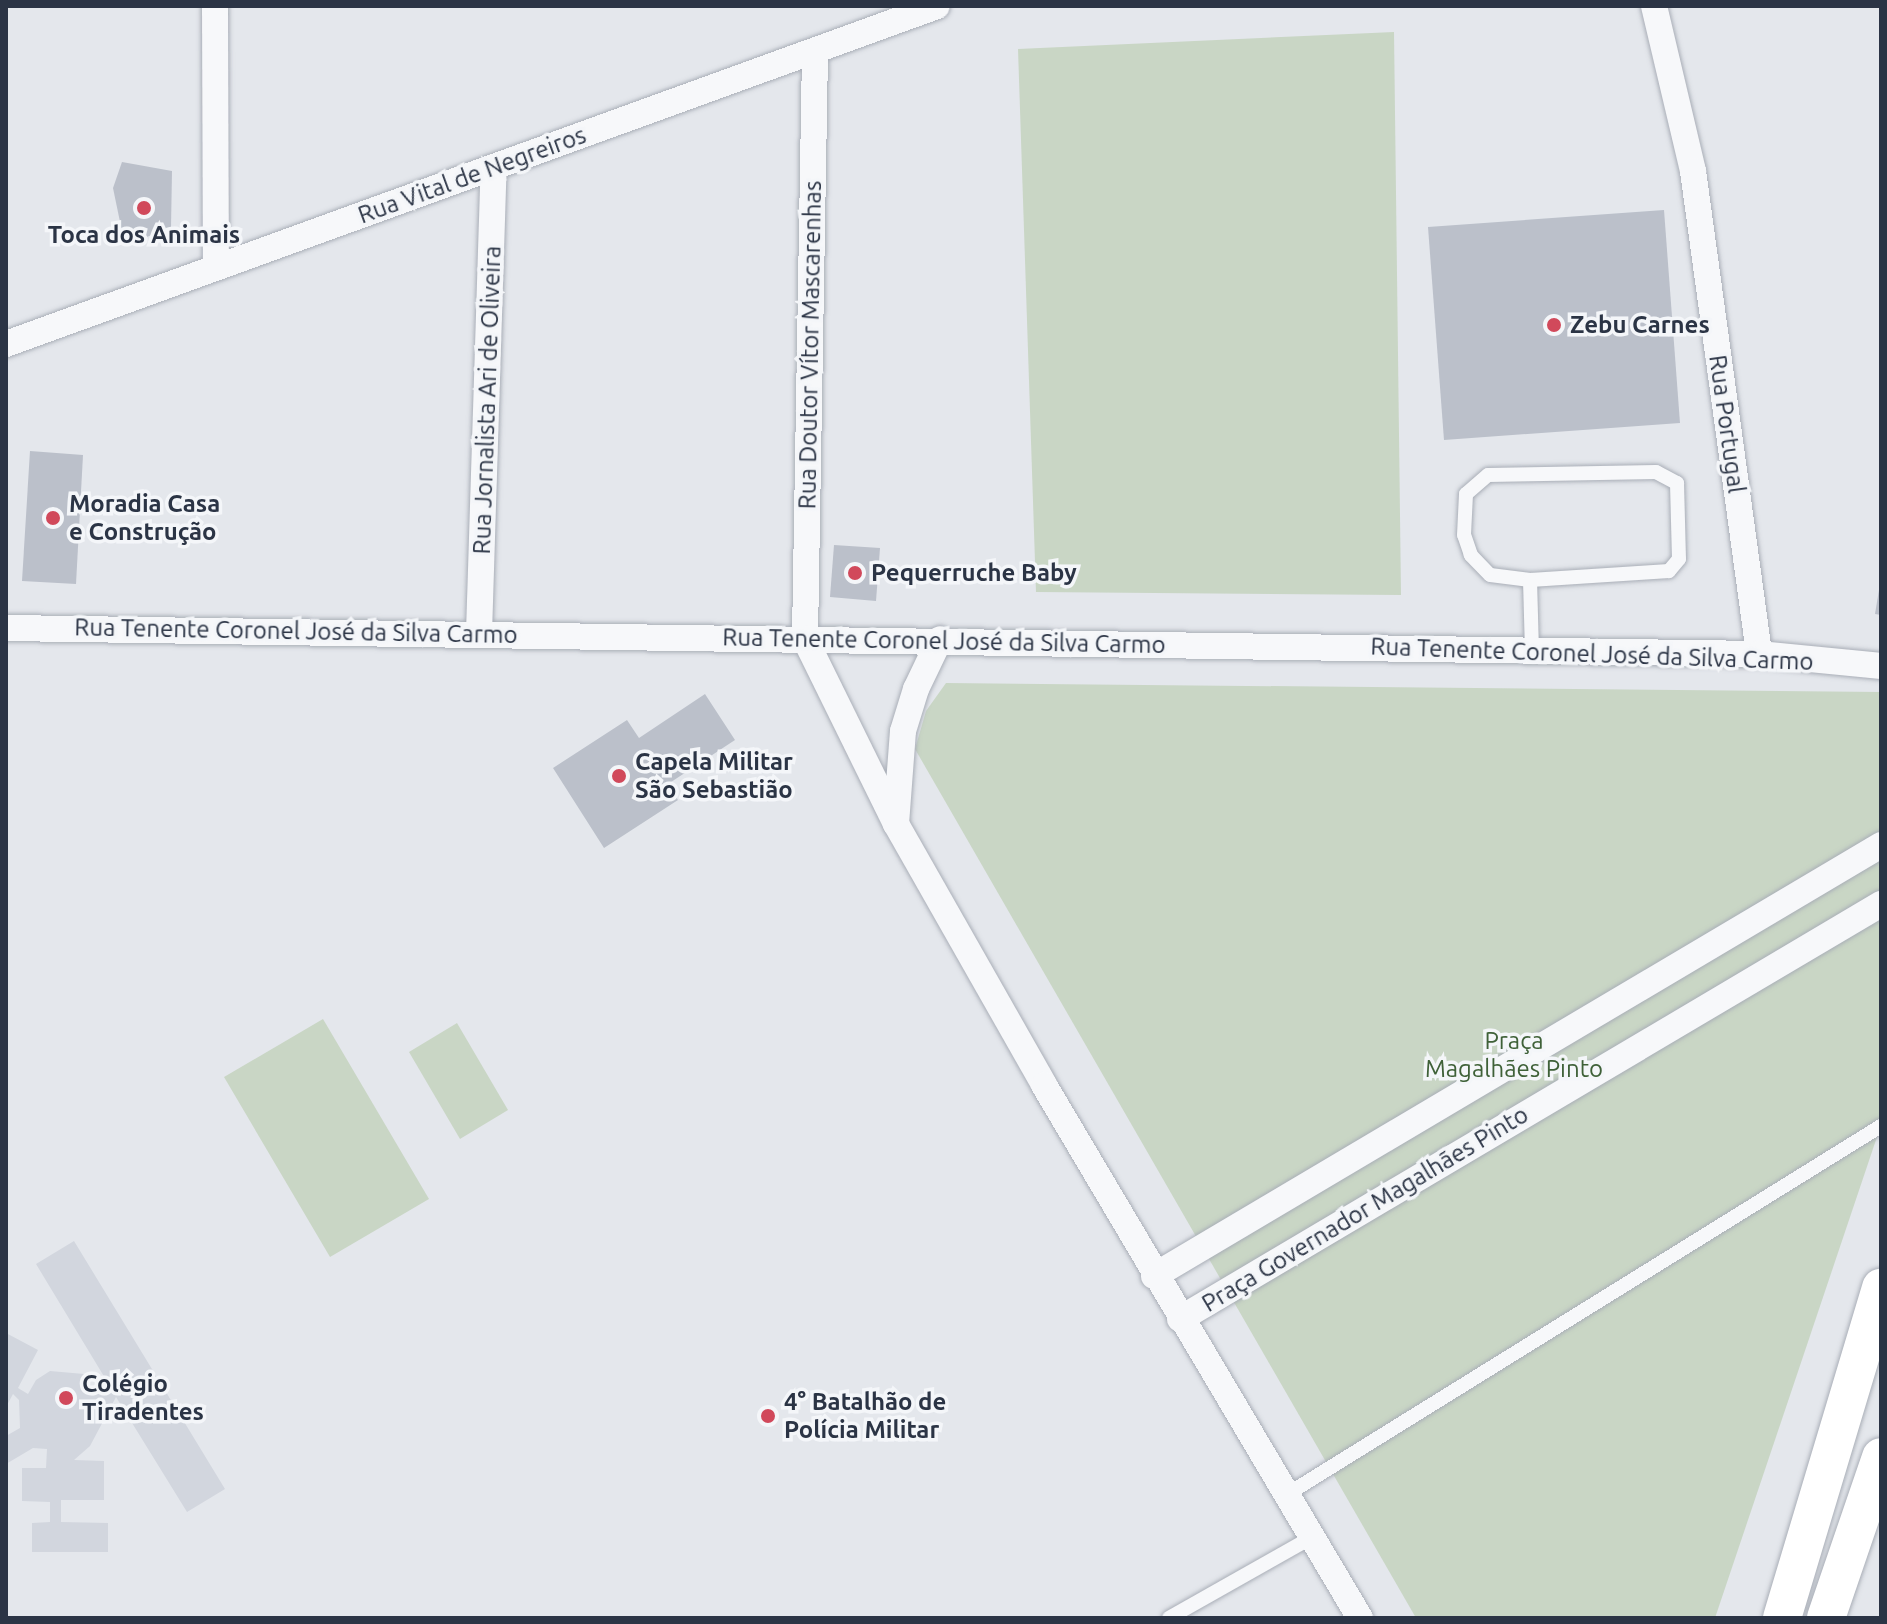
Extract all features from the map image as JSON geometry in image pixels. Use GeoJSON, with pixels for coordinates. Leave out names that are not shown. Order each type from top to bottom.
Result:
{"type":"FeatureCollection","features":[{"type":"Feature","properties":{"kind":"street"},"geometry":{"type":"LineString","coordinates":[[215,6],[216,267]]}},
{"type":"Feature","properties":{"kind":"street","name":"Rua Vital de Negreiros"},"geometry":{"type":"LineString","coordinates":[[6,344],[937,6]]}},
{"type":"Feature","properties":{"kind":"street","name":"Rua Portugal"},"geometry":{"type":"LineString","coordinates":[[1654,6],[1693,171],[1759,654]]}},
{"type":"Feature","properties":{"kind":"street","name":"Rua Doutor Vítor Mascarenhas"},"geometry":{"type":"LineString","coordinates":[[805,639],[815,52]]}},
{"type":"Feature","properties":{"kind":"street","name":"Rua Jornalista Ari de Oliveira"},"geometry":{"type":"LineString","coordinates":[[479,633],[494,167]]}},
{"type":"Feature","properties":{"kind":"street","name":"Rua Tenente Coronel José da Silva Carmo"},"geometry":{"type":"LineString","coordinates":[[6,628],[940,639],[1759,654],[1881,666]]}},
{"type":"Feature","properties":{"kind":"street","name":"Praça Governador Magalhães Pinto"},"geometry":{"type":"LineString","coordinates":[[805,639],[896,824],[1154,1276],[1360,1618]]}},
{"type":"Feature","properties":{"kind":"street"},"geometry":{"type":"LineString","coordinates":[[896,824],[903,731],[916,689],[940,639]]}},
{"type":"Feature","properties":{"kind":"street","name":"Praça Governador Magalhães Pinto"},"geometry":{"type":"LineString","coordinates":[[1154,1276],[1881,845]]}},
{"type":"Feature","properties":{"kind":"street","name":"Praça Governador Magalhães Pinto"},"geometry":{"type":"LineString","coordinates":[[1180,1319],[1881,904]]}},
{"type":"Feature","properties":{"kind":"street"},"geometry":{"type":"LineString","coordinates":[[1782,1618],[1881,1287]]}},
{"type":"Feature","properties":{"kind":"street"},"geometry":{"type":"LineString","coordinates":[[1826,1618],[1881,1457]]}},
{"type":"Feature","properties":{"kind":"lane"},"geometry":{"type":"LineString","coordinates":[[1656,472],[1677,483],[1679,559],[1669,571],[1530,580],[1490,575],[1471,555],[1464,515],[1466,494],[1476,481],[1488,475],[1656,472]]}},
{"type":"Feature","properties":{"kind":"lane"},"geometry":{"type":"LineString","coordinates":[[1530,580],[1532,650]]}},
{"type":"Feature","properties":{"kind":"lane"},"geometry":{"type":"LineString","coordinates":[[1286,1495],[1881,1126]]}},
{"type":"Feature","properties":{"kind":"lane"},"geometry":{"type":"LineString","coordinates":[[1169,1618],[1312,1537]]}},
{"type":"Feature","properties":{"kind":"shaded area","name":"Colégio Tiradentes"},"geometry":{"type":"Polygon","coordinates":[[[74,1241],[225,1489],[187,1512],[116,1397],[90,1446],[74,1460],[104,1461],[104,1500],[61,1500],[61,1522],[108,1523],[108,1552],[32,1552],[32,1523],[50,1522],[50,1502],[22,1501],[22,1468],[46,1468],[47,1449],[33,1448],[6,1464],[6,1436],[20,1428],[19,1400],[13,1394],[6,1407],[6,1333],[38,1350],[18,1388],[28,1394],[36,1380],[50,1371],[84,1374],[94,1391],[108,1383],[36,1264],[74,1241]]]}},
{"type":"Feature","properties":{"kind":"green space"},"geometry":{"type":"Polygon","coordinates":[[[1394,32],[1401,595],[1036,592],[1018,49],[1394,32]]]}},
{"type":"Feature","properties":{"kind":"green space","name":"Praça Magalhães Pinto"},"geometry":{"type":"Polygon","coordinates":[[[946,683],[1881,692],[1881,1125],[1715,1618],[1416,1618],[915,749],[926,711],[946,683]]]}},
{"type":"Feature","properties":{"kind":"green space"},"geometry":{"type":"Polygon","coordinates":[[[323,1019],[429,1199],[330,1257],[224,1077],[323,1019]]]}},
{"type":"Feature","properties":{"kind":"green space"},"geometry":{"type":"Polygon","coordinates":[[[457,1023],[508,1110],[460,1139],[409,1052],[457,1023]]]}},
{"type":"Feature","properties":{"kind":"building","name":"Toca dos Animais"},"geometry":{"type":"Polygon","coordinates":[[[122,162],[172,171],[171,227],[125,246],[113,188],[122,162]]]}},
{"type":"Feature","properties":{"kind":"building","name":"Zebu Carnes"},"geometry":{"type":"Polygon","coordinates":[[[1664,210],[1680,423],[1444,440],[1428,227],[1664,210]]]}},
{"type":"Feature","properties":{"kind":"building","name":"Moradia Casa e Construção"},"geometry":{"type":"Polygon","coordinates":[[[30,451],[83,455],[76,584],[22,581],[30,451]]]}},
{"type":"Feature","properties":{"kind":"building","name":"Pequerruche Baby"},"geometry":{"type":"Polygon","coordinates":[[[834,545],[880,548],[876,601],[830,597],[834,545]]]}},
{"type":"Feature","properties":{"kind":"building"},"geometry":{"type":"Polygon","coordinates":[[[1881,578],[1881,615],[1875,614],[1881,578]]]}},
{"type":"Feature","properties":{"kind":"building","name":"Capela Militar São Sebastião"},"geometry":{"type":"Polygon","coordinates":[[[705,694],[735,740],[668,784],[678,800],[604,848],[553,768],[627,720],[639,738],[705,694]]]}},
{"type":"Feature","properties":{"kind":"place","name":"Toca dos Animais"},"geometry":{"type":"Point","coordinates":[144,208]}},
{"type":"Feature","properties":{"kind":"place","name":"Zebu Carnes"},"geometry":{"type":"Point","coordinates":[1554,325]}},
{"type":"Feature","properties":{"kind":"place","name":"Moradia Casa e Construção"},"geometry":{"type":"Point","coordinates":[53,518]}},
{"type":"Feature","properties":{"kind":"place","name":"Pequerruche Baby"},"geometry":{"type":"Point","coordinates":[855,573]}},
{"type":"Feature","properties":{"kind":"place","name":"Capela Militar São Sebastião"},"geometry":{"type":"Point","coordinates":[619,776]}},
{"type":"Feature","properties":{"kind":"place","name":"Colégio Tiradentes"},"geometry":{"type":"Point","coordinates":[66,1398]}},
{"type":"Feature","properties":{"kind":"place","name":"4° Batalhão de Polícia Militar"},"geometry":{"type":"Point","coordinates":[768,1416]}}]}
